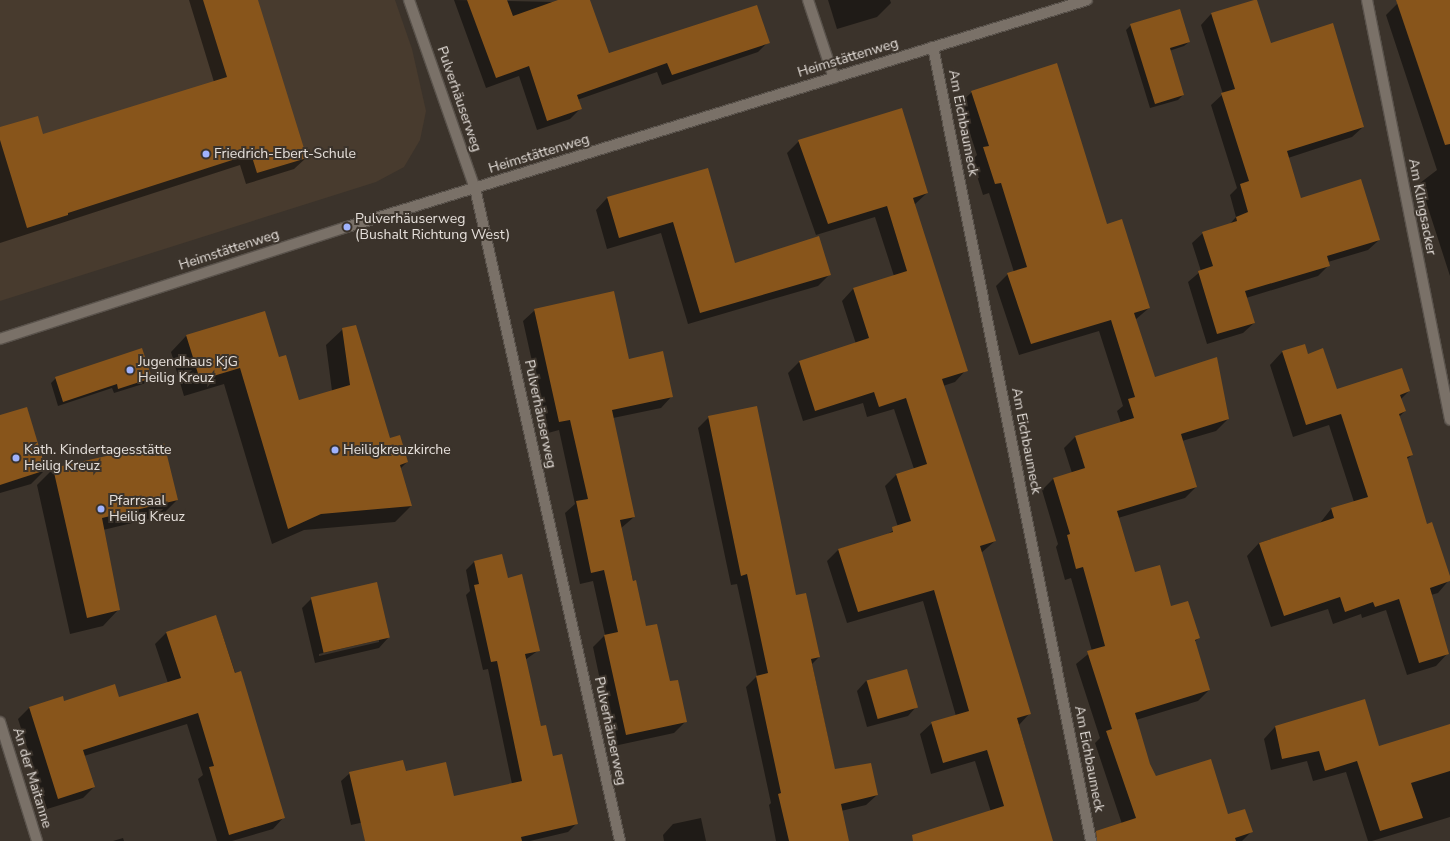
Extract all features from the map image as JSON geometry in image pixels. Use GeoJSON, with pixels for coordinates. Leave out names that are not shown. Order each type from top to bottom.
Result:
{"type":"FeatureCollection","features":[{"type":"Feature","properties":{"kind":"street","name":"Pulverhäuserweg"},"geometry":{"type":"LineString","coordinates":[[409,0],[475,188],[620,841]]}},
{"type":"Feature","properties":{"kind":"street"},"geometry":{"type":"LineString","coordinates":[[808,0],[834,78]]}},
{"type":"Feature","properties":{"kind":"street","name":"Heimstättenweg"},"geometry":{"type":"LineString","coordinates":[[0,339],[475,188],[1087,0]]}},
{"type":"Feature","properties":{"kind":"street","name":"Am Klingsacker"},"geometry":{"type":"LineString","coordinates":[[1367,0],[1450,420]]}},
{"type":"Feature","properties":{"kind":"street","name":"Am Eichbaumeck"},"geometry":{"type":"LineString","coordinates":[[933,47],[1091,841]]}},
{"type":"Feature","properties":{"kind":"street","name":"An der Maitanne"},"geometry":{"type":"LineString","coordinates":[[0,722],[36,841]]}},
{"type":"Feature","properties":{"kind":"shaded area","name":"Friedrich-Ebert-Schule"},"geometry":{"type":"Polygon","coordinates":[[[0,0],[395,0],[412,49],[426,111],[420,140],[404,167],[376,182],[0,301],[0,0]]]}},
{"type":"Feature","properties":{"kind":"building"},"geometry":{"type":"Polygon","coordinates":[[[203,0],[258,0],[307,158],[257,173],[251,154],[68,213],[68,215],[27,228],[0,140],[0,127],[38,116],[43,134],[227,77],[203,0]]]}},
{"type":"Feature","properties":{"kind":"building"},"geometry":{"type":"Polygon","coordinates":[[[467,0],[507,0],[513,16],[558,0],[590,0],[609,53],[757,5],[770,43],[672,75],[667,63],[577,95],[582,109],[547,121],[529,66],[496,78],[467,0]]]}},
{"type":"Feature","properties":{"kind":"building"},"geometry":{"type":"Polygon","coordinates":[[[1257,0],[1271,43],[1333,23],[1364,127],[1287,151],[1301,198],[1361,179],[1380,240],[1327,256],[1330,266],[1245,291],[1255,323],[1217,334],[1198,271],[1213,266],[1202,232],[1237,221],[1236,217],[1248,212],[1240,184],[1249,181],[1221,93],[1235,89],[1211,13],[1257,0]]]}},
{"type":"Feature","properties":{"kind":"building"},"geometry":{"type":"Polygon","coordinates":[[[1396,0],[1450,0],[1450,144],[1445,145],[1396,0]]]}},
{"type":"Feature","properties":{"kind":"building"},"geometry":{"type":"Polygon","coordinates":[[[1180,9],[1190,42],[1170,48],[1184,95],[1155,104],[1130,24],[1180,9]]]}},
{"type":"Feature","properties":{"kind":"building"},"geometry":{"type":"Polygon","coordinates":[[[1057,63],[1107,224],[1122,219],[1150,308],[1134,313],[1155,377],[1217,357],[1229,419],[1181,434],[1197,487],[1117,511],[1135,572],[1160,565],[1171,606],[1188,601],[1200,638],[1195,640],[1210,690],[1135,713],[1150,764],[1156,776],[1211,759],[1228,814],[1245,809],[1253,832],[1235,838],[1236,841],[1097,841],[1096,831],[1136,818],[1106,731],[1112,729],[1087,651],[1105,646],[1083,567],[1076,569],[1067,535],[1070,534],[1053,478],[1085,468],[1075,436],[1134,418],[1128,399],[1135,397],[1111,320],[1031,344],[1007,273],[1027,267],[1001,183],[995,184],[983,147],[989,146],[971,91],[1057,63]]]}},
{"type":"Feature","properties":{"kind":"building"},"geometry":{"type":"Polygon","coordinates":[[[902,108],[928,193],[913,198],[968,371],[942,379],[996,541],[980,546],[1031,714],[1017,718],[1053,841],[913,841],[912,835],[1004,806],[987,750],[943,763],[931,722],[969,711],[934,590],[858,612],[838,549],[893,532],[892,527],[911,521],[896,474],[927,464],[906,398],[879,407],[874,392],[815,411],[799,361],[869,338],[853,288],[907,271],[887,206],[828,224],[798,140],[902,108]]]}},
{"type":"Feature","properties":{"kind":"building"},"geometry":{"type":"Polygon","coordinates":[[[708,168],[735,263],[819,236],[831,275],[700,313],[673,222],[619,238],[607,197],[708,168]]]}},
{"type":"Feature","properties":{"kind":"building"},"geometry":{"type":"Polygon","coordinates":[[[614,291],[629,359],[663,351],[673,397],[612,410],[635,517],[620,520],[633,581],[636,580],[646,626],[657,624],[670,681],[678,680],[687,722],[626,735],[604,635],[618,632],[604,570],[591,573],[576,501],[588,499],[570,420],[559,422],[534,309],[614,291]]]}},
{"type":"Feature","properties":{"kind":"building","name":"Heiligkreuzkirche"},"geometry":{"type":"Polygon","coordinates":[[[265,311],[279,357],[286,355],[299,400],[350,385],[342,328],[356,325],[390,438],[400,435],[408,462],[400,465],[412,506],[321,514],[288,529],[240,368],[200,380],[186,335],[265,311]]]}},
{"type":"Feature","properties":{"kind":"building"},"geometry":{"type":"Polygon","coordinates":[[[1305,344],[1308,354],[1323,348],[1337,389],[1402,368],[1410,391],[1400,395],[1406,411],[1399,414],[1413,455],[1407,457],[1427,524],[1432,522],[1450,576],[1450,581],[1430,588],[1449,654],[1419,663],[1399,599],[1375,607],[1373,602],[1345,612],[1340,597],[1284,616],[1259,543],[1334,518],[1331,508],[1368,497],[1341,414],[1306,425],[1282,351],[1305,344]]]}},
{"type":"Feature","properties":{"kind":"building"},"geometry":{"type":"Polygon","coordinates":[[[142,348],[152,378],[118,389],[117,384],[63,402],[55,377],[142,348]]]}},
{"type":"Feature","properties":{"kind":"building"},"geometry":{"type":"Polygon","coordinates":[[[757,406],[796,595],[806,593],[820,657],[811,659],[835,769],[871,763],[878,795],[841,804],[849,841],[789,841],[778,794],[781,793],[756,676],[768,673],[747,574],[741,576],[708,416],[757,406]]]}},
{"type":"Feature","properties":{"kind":"building","name":"Kath. Kindertagesstätte Heilig Kreuz"},"geometry":{"type":"Polygon","coordinates":[[[27,407],[46,470],[0,485],[0,415],[27,407]]]}},
{"type":"Feature","properties":{"kind":"building","name":"Pfarrsaal Heilig Kreuz"},"geometry":{"type":"Polygon","coordinates":[[[164,443],[178,500],[102,518],[120,610],[87,618],[53,468],[164,443]]]}},
{"type":"Feature","properties":{"kind":"building"},"geometry":{"type":"Polygon","coordinates":[[[502,554],[508,578],[522,574],[540,651],[525,654],[541,726],[546,725],[553,756],[562,754],[578,824],[521,837],[522,841],[365,841],[349,772],[403,760],[406,771],[446,762],[454,796],[522,781],[497,661],[491,662],[474,585],[479,584],[474,561],[502,554]]]}},
{"type":"Feature","properties":{"kind":"building"},"geometry":{"type":"Polygon","coordinates":[[[377,582],[390,638],[324,653],[311,597],[377,582]]]}},
{"type":"Feature","properties":{"kind":"building"},"geometry":{"type":"Polygon","coordinates":[[[216,615],[235,673],[241,671],[285,818],[229,835],[209,767],[214,766],[198,713],[83,750],[95,787],[58,799],[29,707],[63,696],[64,701],[115,684],[119,697],[181,678],[166,632],[216,615]]]}},
{"type":"Feature","properties":{"kind":"building"},"geometry":{"type":"Polygon","coordinates":[[[907,669],[918,707],[878,719],[867,681],[907,669]]]}},
{"type":"Feature","properties":{"kind":"building"},"geometry":{"type":"Polygon","coordinates":[[[1365,699],[1379,746],[1450,724],[1450,771],[1411,783],[1423,818],[1380,831],[1357,761],[1325,771],[1319,751],[1282,759],[1275,726],[1365,699]]]}},
{"type":"Feature","properties":{"kind":"place","name":"Friedrich-Ebert-Schule"},"geometry":{"type":"Point","coordinates":[206,154]}},
{"type":"Feature","properties":{"kind":"place","name":"Pulverhäuserweg (Bushalt Richtung West)"},"geometry":{"type":"Point","coordinates":[347,227]}},
{"type":"Feature","properties":{"kind":"place","name":"Jugendhaus KjG Heilig Kreuz"},"geometry":{"type":"Point","coordinates":[130,370]}},
{"type":"Feature","properties":{"kind":"place","name":"Heiligkreuzkirche"},"geometry":{"type":"Point","coordinates":[335,450]}},
{"type":"Feature","properties":{"kind":"place","name":"Kath. Kindertagesstätte Heilig Kreuz"},"geometry":{"type":"Point","coordinates":[16,458]}},
{"type":"Feature","properties":{"kind":"place","name":"Pfarrsaal Heilig Kreuz"},"geometry":{"type":"Point","coordinates":[101,509]}}]}
